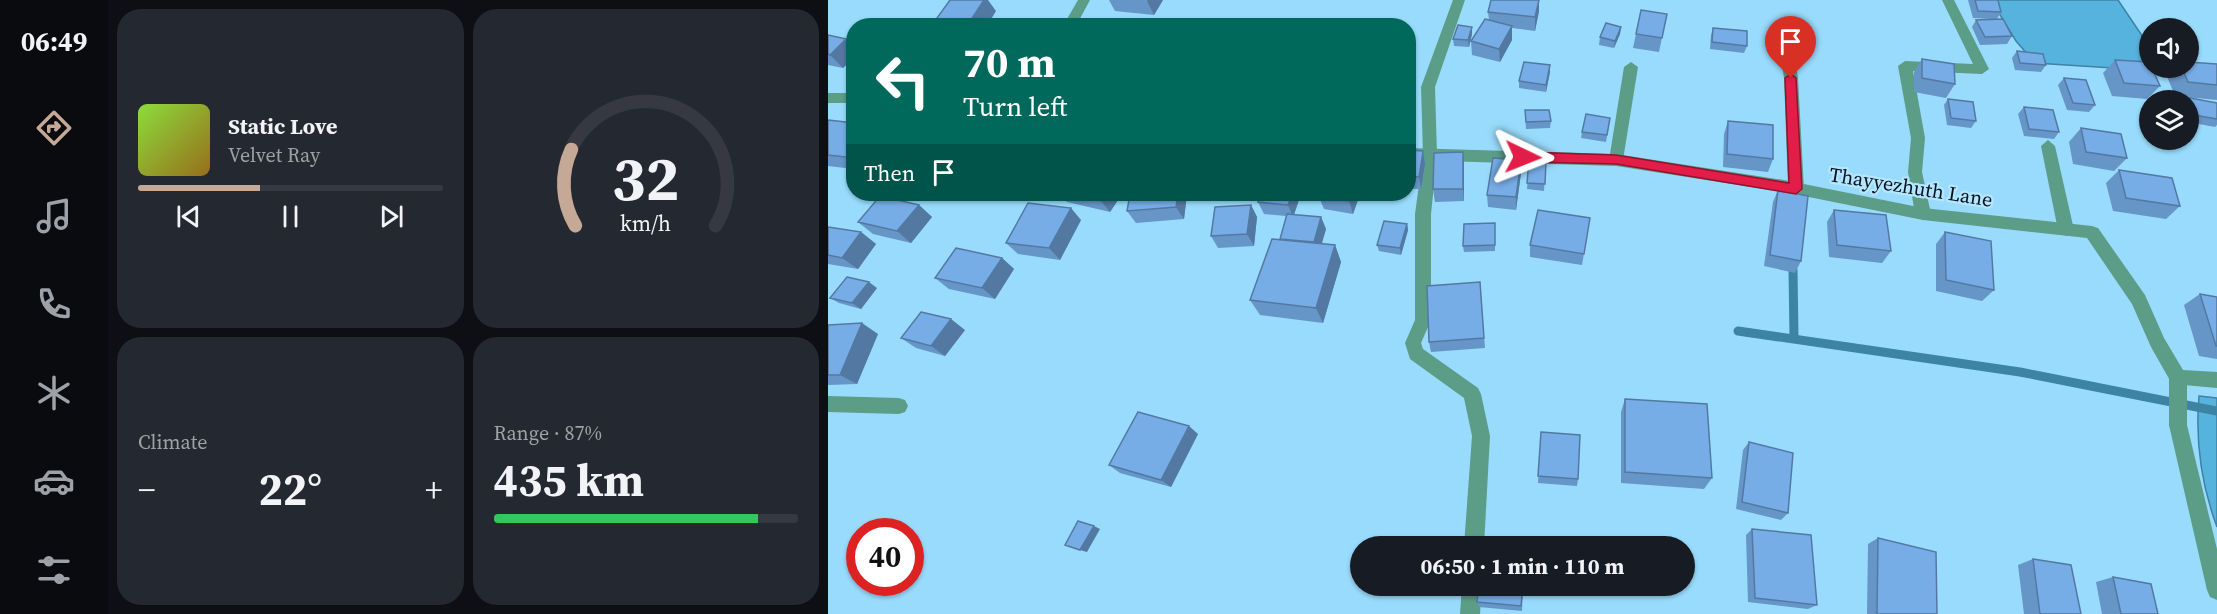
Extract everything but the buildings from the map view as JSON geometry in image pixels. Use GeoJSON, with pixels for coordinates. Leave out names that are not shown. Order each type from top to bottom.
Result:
{"type":"FeatureCollection","features":[{"type":"Feature","properties":{"kind":"street"},"geometry":{"type":"LineString","coordinates":[[1074,18],[1084,0]]}},
{"type":"Feature","properties":{"kind":"street"},"geometry":{"type":"LineString","coordinates":[[1459,0],[1428,87],[1430,154],[1423,214],[1423,320],[1413,343],[1416,354],[1472,394],[1475,417],[1481,436],[1475,536]]}},
{"type":"Feature","properties":{"kind":"street"},"geometry":{"type":"LineString","coordinates":[[1923,214],[1915,172],[1918,138],[1905,66],[1982,69],[1948,0]]}},
{"type":"Feature","properties":{"kind":"street"},"geometry":{"type":"LineString","coordinates":[[1784,32],[1791,78],[1791,188]]}},
{"type":"Feature","properties":{"kind":"street"},"geometry":{"type":"LineString","coordinates":[[1616,160],[1631,68]]}},
{"type":"Feature","properties":{"kind":"street"},"geometry":{"type":"LineString","coordinates":[[828,98],[846,98]]}},
{"type":"Feature","properties":{"kind":"street"},"geometry":{"type":"LineString","coordinates":[[2048,146],[2066,230]]}},
{"type":"Feature","properties":{"kind":"street","name":"Thayyezhuth Lane"},"geometry":{"type":"LineString","coordinates":[[1416,154],[1616,160],[1791,188],[1923,214],[2092,232],[2139,300],[2157,342],[2178,378]]}},
{"type":"Feature","properties":{"kind":"street"},"geometry":{"type":"LineString","coordinates":[[2217,380],[2178,378],[2178,411],[2217,590]]}},
{"type":"Feature","properties":{"kind":"street"},"geometry":{"type":"LineString","coordinates":[[828,404],[899,406]]}},
{"type":"Feature","properties":{"kind":"street"},"geometry":{"type":"LineString","coordinates":[[1470,614],[1471,596]]}},
{"type":"Feature","properties":{"kind":"water"},"geometry":{"type":"Polygon","coordinates":[[[1991,0],[2118,0],[2139,31],[2139,70],[2035,63],[2016,41],[1991,0]]]}},
{"type":"Feature","properties":{"kind":"water"},"geometry":{"type":"Polygon","coordinates":[[[2199,396],[2217,398],[2217,527],[2200,463],[2199,396]]]}},
{"type":"Feature","properties":{"kind":"waterway"},"geometry":{"type":"LineString","coordinates":[[1793,263],[1793,270]]}},
{"type":"Feature","properties":{"kind":"waterway"},"geometry":{"type":"LineString","coordinates":[[1793,270],[1794,338]]}},
{"type":"Feature","properties":{"kind":"waterway"},"geometry":{"type":"LineString","coordinates":[[1738,331],[2020,372],[2217,411]]}},
{"type":"Feature","properties":{"kind":"route"},"geometry":{"type":"LineString","coordinates":[[1523,157],[1616,160],[1716,178],[1796,189],[1791,78]]}}]}
